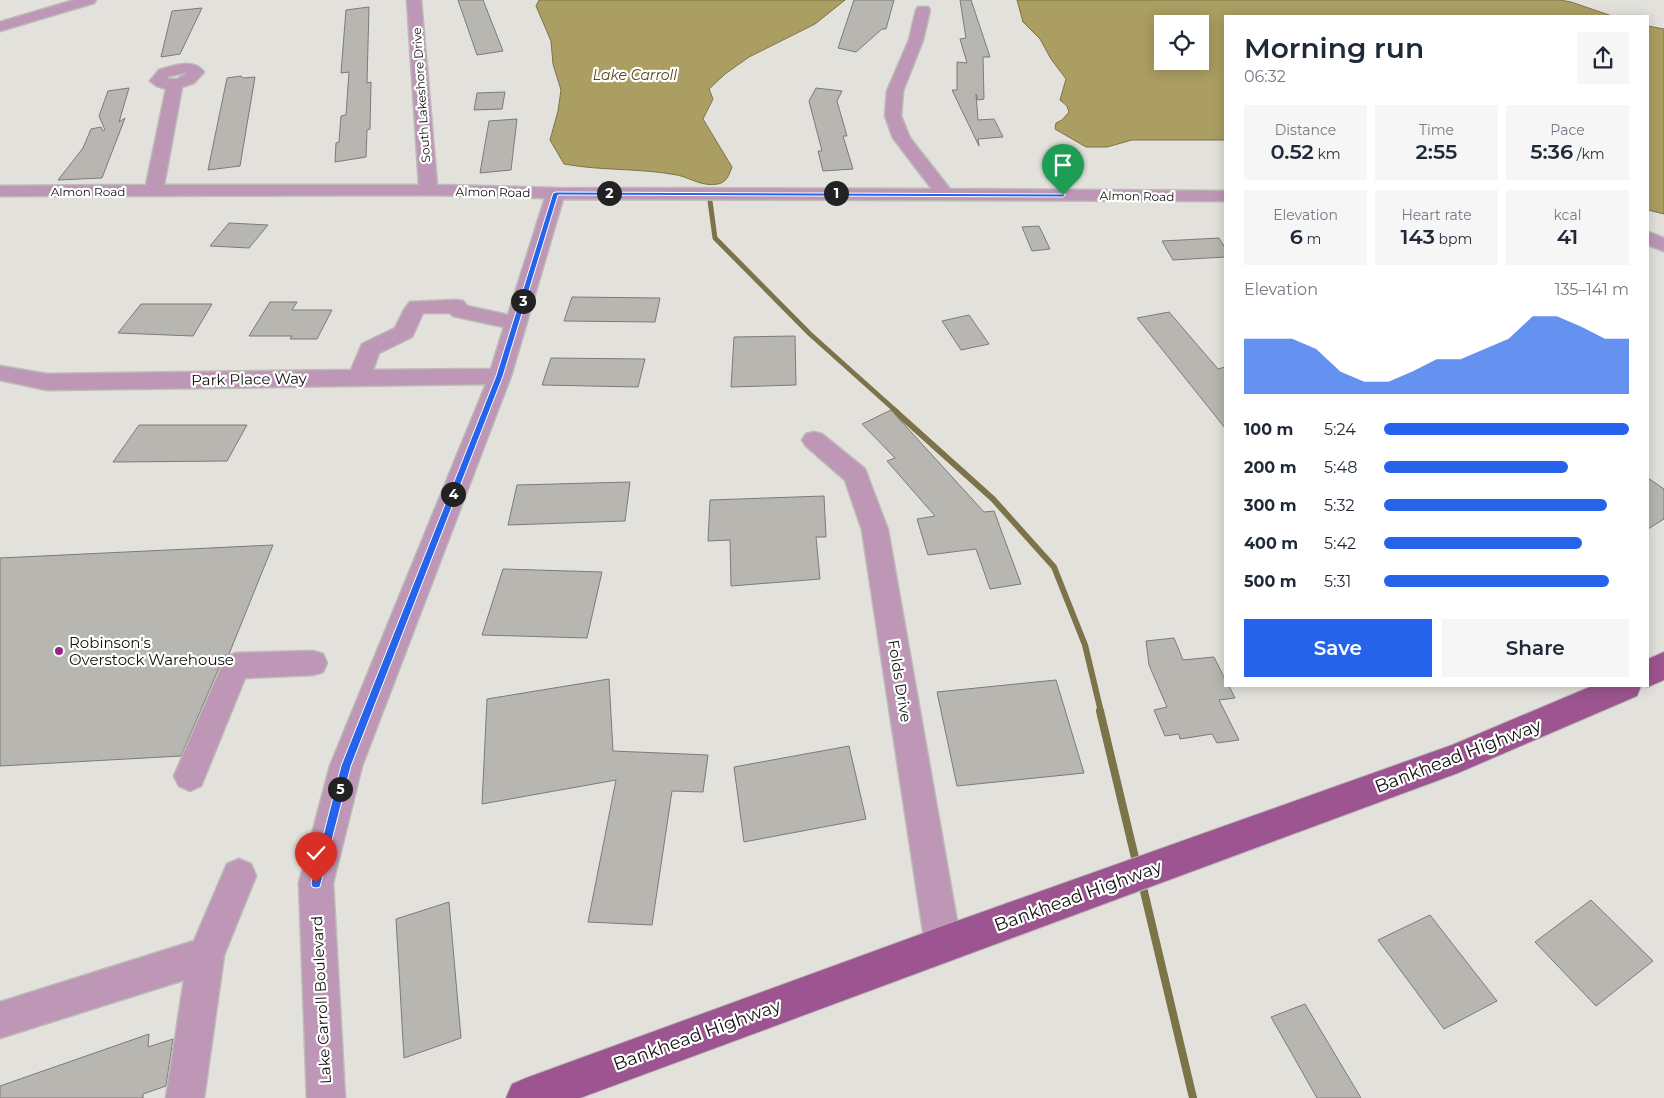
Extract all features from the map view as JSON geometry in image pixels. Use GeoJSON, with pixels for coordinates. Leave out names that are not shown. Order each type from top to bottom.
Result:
{"type":"FeatureCollection","features":[{"type":"Feature","properties":{"kind":"main road"},"geometry":{"type":"LineString","coordinates":[[1649,673],[1664,665]]}},
{"type":"Feature","properties":{"kind":"main road","name":"Bankhead Highway"},"geometry":{"type":"LineString","coordinates":[[526,1098],[943,944],[1488,748],[1624,687]]}},
{"type":"Feature","properties":{"kind":"street"},"geometry":{"type":"LineString","coordinates":[[0,27],[89,0]]}},
{"type":"Feature","properties":{"kind":"street","name":"South Lakeshore Drive"},"geometry":{"type":"LineString","coordinates":[[414,0],[428,190]]}},
{"type":"Feature","properties":{"kind":"street"},"geometry":{"type":"LineString","coordinates":[[923,10],[920,28],[896,84],[892,111],[896,127],[906,145],[944,194]]}},
{"type":"Feature","properties":{"kind":"street"},"geometry":{"type":"LineString","coordinates":[[154,191],[175,84]]}},
{"type":"Feature","properties":{"kind":"street","name":"Almon Road"},"geometry":{"type":"LineString","coordinates":[[0,191],[428,190],[556,193],[1224,196]]}},
{"type":"Feature","properties":{"kind":"street","name":"Lake Carroll Boulevard"},"geometry":{"type":"LineString","coordinates":[[326,1098],[316,883],[346,766],[500,376],[556,193]]}},
{"type":"Feature","properties":{"kind":"street"},"geometry":{"type":"LineString","coordinates":[[1649,238],[1664,245]]}},
{"type":"Feature","properties":{"kind":"street"},"geometry":{"type":"LineString","coordinates":[[359,378],[370,349],[404,332],[417,307],[456,306],[460,310],[516,323]]}},
{"type":"Feature","properties":{"kind":"street","name":"Park Place Way"},"geometry":{"type":"LineString","coordinates":[[4,377],[47,382],[500,376]]}},
{"type":"Feature","properties":{"kind":"street","name":"Folds Drive"},"geometry":{"type":"LineString","coordinates":[[814,440],[856,475],[876,530],[943,944]]}},
{"type":"Feature","properties":{"kind":"street"},"geometry":{"type":"LineString","coordinates":[[190,776],[236,666],[313,663]]}},
{"type":"Feature","properties":{"kind":"street"},"geometry":{"type":"LineString","coordinates":[[185,1098],[206,956],[239,876]]}},
{"type":"Feature","properties":{"kind":"street"},"geometry":{"type":"LineString","coordinates":[[0,1020],[206,956]]}},
{"type":"Feature","properties":{"kind":"water","name":"Lake Carroll"},"geometry":{"type":"Polygon","coordinates":[[[539,0],[845,0],[815,24],[749,57],[725,74],[709,89],[713,99],[703,119],[732,167],[726,180],[712,185],[682,176],[663,173],[564,164],[550,140],[558,111],[561,90],[553,64],[551,41],[536,6],[539,0]]]}},
{"type":"Feature","properties":{"kind":"water"},"geometry":{"type":"Polygon","coordinates":[[[1017,0],[1560,0],[1609,15],[1224,15],[1224,140],[1132,140],[1107,147],[1086,147],[1055,129],[1056,123],[1062,120],[1069,112],[1067,106],[1060,100],[1066,79],[1051,59],[1040,39],[1023,22],[1017,0]]]}},
{"type":"Feature","properties":{"kind":"water"},"geometry":{"type":"Polygon","coordinates":[[[1649,26],[1664,29],[1664,214],[1649,210],[1649,26]]]}},
{"type":"Feature","properties":{"kind":"building"},"geometry":{"type":"Polygon","coordinates":[[[458,0],[483,0],[503,51],[477,55],[458,0]]]}},
{"type":"Feature","properties":{"kind":"building"},"geometry":{"type":"Polygon","coordinates":[[[854,0],[894,0],[886,29],[882,29],[856,52],[838,48],[854,0]]]}},
{"type":"Feature","properties":{"kind":"building"},"geometry":{"type":"Polygon","coordinates":[[[960,0],[971,0],[990,57],[983,57],[984,99],[978,100],[976,94],[978,120],[994,119],[1003,137],[978,139],[979,146],[952,90],[957,90],[957,62],[967,63],[960,39],[966,38],[960,0]]]}},
{"type":"Feature","properties":{"kind":"building"},"geometry":{"type":"Polygon","coordinates":[[[369,7],[367,83],[371,82],[370,129],[367,130],[366,157],[335,162],[341,116],[346,115],[349,72],[341,73],[346,10],[369,7]]]}},
{"type":"Feature","properties":{"kind":"building"},"geometry":{"type":"Polygon","coordinates":[[[202,8],[180,54],[161,57],[172,11],[202,8]]]}},
{"type":"Feature","properties":{"kind":"building"},"geometry":{"type":"Polygon","coordinates":[[[241,76],[243,78],[255,77],[240,166],[208,170],[227,78],[241,76]]]}},
{"type":"Feature","properties":{"kind":"building"},"geometry":{"type":"Polygon","coordinates":[[[129,88],[119,122],[125,118],[102,178],[58,180],[83,148],[91,129],[101,127],[103,131],[105,130],[99,116],[108,91],[129,88]]]}},
{"type":"Feature","properties":{"kind":"building"},"geometry":{"type":"Polygon","coordinates":[[[816,88],[842,91],[837,101],[847,136],[843,136],[853,169],[823,171],[818,151],[822,151],[809,101],[816,88]]]}},
{"type":"Feature","properties":{"kind":"building"},"geometry":{"type":"Polygon","coordinates":[[[505,92],[502,109],[474,110],[477,93],[505,92]]]}},
{"type":"Feature","properties":{"kind":"building"},"geometry":{"type":"Polygon","coordinates":[[[517,119],[511,170],[480,173],[489,121],[517,119]]]}},
{"type":"Feature","properties":{"kind":"building"},"geometry":{"type":"Polygon","coordinates":[[[229,223],[268,225],[249,248],[210,246],[229,223]]]}},
{"type":"Feature","properties":{"kind":"building"},"geometry":{"type":"Polygon","coordinates":[[[1039,226],[1050,249],[1032,251],[1022,227],[1039,226]]]}},
{"type":"Feature","properties":{"kind":"building"},"geometry":{"type":"Polygon","coordinates":[[[1219,238],[1224,246],[1224,257],[1173,260],[1162,241],[1219,238]]]}},
{"type":"Feature","properties":{"kind":"building"},"geometry":{"type":"Polygon","coordinates":[[[572,297],[660,298],[655,322],[564,321],[572,297]]]}},
{"type":"Feature","properties":{"kind":"building"},"geometry":{"type":"Polygon","coordinates":[[[270,302],[297,302],[292,310],[332,310],[317,339],[290,339],[292,336],[249,336],[270,302]]]}},
{"type":"Feature","properties":{"kind":"building"},"geometry":{"type":"Polygon","coordinates":[[[141,304],[212,304],[193,336],[118,333],[141,304]]]}},
{"type":"Feature","properties":{"kind":"building"},"geometry":{"type":"Polygon","coordinates":[[[1169,312],[1218,369],[1224,367],[1224,427],[1137,318],[1169,312]]]}},
{"type":"Feature","properties":{"kind":"building"},"geometry":{"type":"Polygon","coordinates":[[[969,315],[989,344],[961,350],[942,321],[969,315]]]}},
{"type":"Feature","properties":{"kind":"building"},"geometry":{"type":"Polygon","coordinates":[[[795,336],[796,385],[731,387],[734,337],[795,336]]]}},
{"type":"Feature","properties":{"kind":"building"},"geometry":{"type":"Polygon","coordinates":[[[551,358],[645,359],[638,387],[542,385],[551,358]]]}},
{"type":"Feature","properties":{"kind":"building"},"geometry":{"type":"Polygon","coordinates":[[[891,410],[984,512],[994,511],[1021,584],[990,589],[976,549],[928,555],[917,519],[935,516],[887,461],[895,458],[862,424],[891,410]]]}},
{"type":"Feature","properties":{"kind":"building"},"geometry":{"type":"Polygon","coordinates":[[[139,425],[247,425],[227,461],[113,462],[139,425]]]}},
{"type":"Feature","properties":{"kind":"building"},"geometry":{"type":"Polygon","coordinates":[[[1649,479],[1664,489],[1664,519],[1649,528],[1649,479]]]}},
{"type":"Feature","properties":{"kind":"building"},"geometry":{"type":"Polygon","coordinates":[[[630,482],[625,521],[508,525],[517,485],[630,482]]]}},
{"type":"Feature","properties":{"kind":"building"},"geometry":{"type":"Polygon","coordinates":[[[824,496],[826,537],[816,537],[820,579],[731,586],[730,540],[708,541],[710,500],[824,496]]]}},
{"type":"Feature","properties":{"kind":"building"},"geometry":{"type":"Polygon","coordinates":[[[273,545],[229,654],[224,656],[181,756],[0,766],[0,558],[273,545]]]}},
{"type":"Feature","properties":{"kind":"building"},"geometry":{"type":"Polygon","coordinates":[[[503,569],[602,572],[587,638],[482,635],[503,569]]]}},
{"type":"Feature","properties":{"kind":"building"},"geometry":{"type":"Polygon","coordinates":[[[1174,638],[1183,660],[1214,657],[1224,677],[1224,687],[1230,687],[1235,698],[1219,700],[1239,740],[1217,743],[1212,734],[1180,739],[1179,734],[1165,736],[1154,710],[1167,707],[1149,665],[1146,641],[1174,638]]]}},
{"type":"Feature","properties":{"kind":"building"},"geometry":{"type":"Polygon","coordinates":[[[609,679],[613,751],[708,755],[703,792],[672,791],[652,925],[588,922],[616,780],[482,804],[487,699],[609,679]]]}},
{"type":"Feature","properties":{"kind":"building"},"geometry":{"type":"Polygon","coordinates":[[[1056,680],[1084,773],[957,786],[937,692],[1056,680]]]}},
{"type":"Feature","properties":{"kind":"building"},"geometry":{"type":"Polygon","coordinates":[[[849,746],[866,819],[744,842],[734,767],[849,746]]]}},
{"type":"Feature","properties":{"kind":"building"},"geometry":{"type":"Polygon","coordinates":[[[1591,900],[1653,961],[1596,1006],[1535,942],[1591,900]]]}},
{"type":"Feature","properties":{"kind":"building"},"geometry":{"type":"Polygon","coordinates":[[[449,902],[461,1038],[404,1058],[396,919],[449,902]]]}},
{"type":"Feature","properties":{"kind":"building"},"geometry":{"type":"Polygon","coordinates":[[[1430,915],[1497,1001],[1444,1029],[1378,940],[1430,915]]]}},
{"type":"Feature","properties":{"kind":"building"},"geometry":{"type":"Polygon","coordinates":[[[1305,1004],[1361,1098],[1317,1098],[1271,1017],[1305,1004]]]}},
{"type":"Feature","properties":{"kind":"building"},"geometry":{"type":"Polygon","coordinates":[[[149,1034],[148,1047],[173,1039],[166,1086],[143,1094],[143,1098],[0,1098],[0,1086],[149,1034]]]}},
{"type":"Feature","properties":{"kind":"waterway"},"geometry":{"type":"LineString","coordinates":[[710,201],[715,238],[810,334],[897,412]]}},
{"type":"Feature","properties":{"kind":"waterway"},"geometry":{"type":"LineString","coordinates":[[895,411],[993,499],[1054,567],[1085,645],[1101,712]]}},
{"type":"Feature","properties":{"kind":"waterway"},"geometry":{"type":"LineString","coordinates":[[1100,711],[1137,866]]}},
{"type":"Feature","properties":{"kind":"waterway"},"geometry":{"type":"LineString","coordinates":[[1142,883],[1193,1098]]}},
{"type":"Feature","properties":{"kind":"place","name":"Robinson's Overstock Warehouse"},"geometry":{"type":"Point","coordinates":[59,651]}},
{"type":"Feature","properties":{"kind":"route"},"geometry":{"type":"LineString","coordinates":[[316,883],[346,766],[500,376],[556,193],[1063,195]]}}]}
